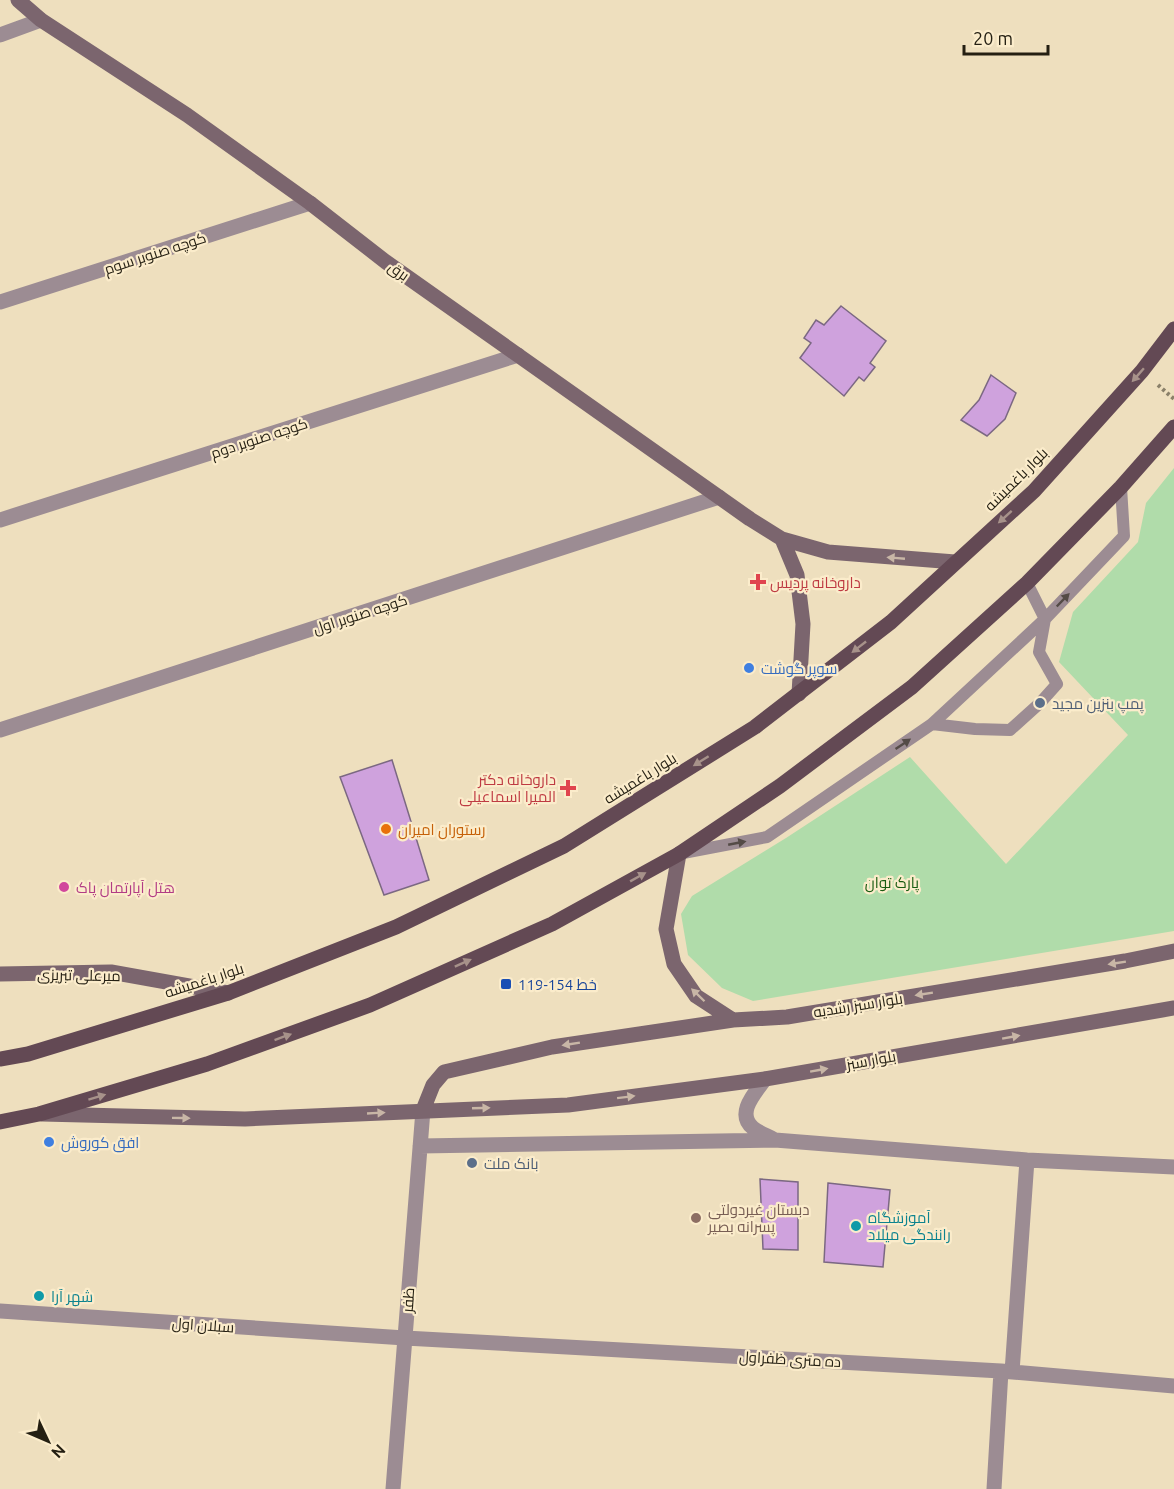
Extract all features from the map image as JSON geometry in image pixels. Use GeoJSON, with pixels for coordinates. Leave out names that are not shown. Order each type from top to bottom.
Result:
{"type":"FeatureCollection","features":[{"type":"Feature","properties":{"kind":"main road","name":"برق"},"geometry":{"type":"LineString","coordinates":[[18,0],[41,20],[187,115],[310,203],[386,262],[782,539],[828,552],[955,562]]}},
{"type":"Feature","properties":{"kind":"main road","name":"بلوار باغمیشه"},"geometry":{"type":"LineString","coordinates":[[0,1059],[28,1054],[228,993],[396,927],[564,846],[755,727],[891,622],[1034,491],[1142,371],[1174,329]]}},
{"type":"Feature","properties":{"kind":"main road"},"geometry":{"type":"LineString","coordinates":[[0,1122],[39,1114],[207,1064],[370,1005],[552,924],[679,854],[780,786],[912,687],[1028,583],[1121,487],[1174,427]]}},
{"type":"Feature","properties":{"kind":"main road"},"geometry":{"type":"LineString","coordinates":[[782,539],[797,575],[802,624],[798,694]]}},
{"type":"Feature","properties":{"kind":"main road"},"geometry":{"type":"LineString","coordinates":[[679,854],[666,929],[674,964],[696,996],[733,1020]]}},
{"type":"Feature","properties":{"kind":"main road","name":"بلوار سبز رشدیه"},"geometry":{"type":"LineString","coordinates":[[423,1110],[433,1085],[444,1072],[552,1047],[733,1020],[787,1017],[1174,951]]}},
{"type":"Feature","properties":{"kind":"main road","name":"میرعلی تبریزی"},"geometry":{"type":"LineString","coordinates":[[0,974],[111,972],[228,993]]}},
{"type":"Feature","properties":{"kind":"main road","name":"بلوار سبز"},"geometry":{"type":"LineString","coordinates":[[39,1114],[245,1119],[568,1105],[765,1079],[1174,1008]]}},
{"type":"Feature","properties":{"kind":"street"},"geometry":{"type":"LineString","coordinates":[[0,35],[41,20]]}},
{"type":"Feature","properties":{"kind":"street","name":"کوچه صنوبر سوم"},"geometry":{"type":"LineString","coordinates":[[0,302],[310,203]]}},
{"type":"Feature","properties":{"kind":"street","name":"کوچه صنوبر دوم"},"geometry":{"type":"LineString","coordinates":[[0,520],[518,355]]}},
{"type":"Feature","properties":{"kind":"street","name":"کوچه صنوبر اول"},"geometry":{"type":"LineString","coordinates":[[0,730],[719,497]]}},
{"type":"Feature","properties":{"kind":"street"},"geometry":{"type":"LineString","coordinates":[[765,1079],[747,1105],[747,1118],[752,1127],[775,1140]]}},
{"type":"Feature","properties":{"kind":"street","name":"ظفر"},"geometry":{"type":"LineString","coordinates":[[393,1489],[423,1110]]}},
{"type":"Feature","properties":{"kind":"street"},"geometry":{"type":"LineString","coordinates":[[420,1146],[775,1140],[1027,1160],[1174,1167]]}},
{"type":"Feature","properties":{"kind":"street"},"geometry":{"type":"LineString","coordinates":[[994,1489],[1027,1160]]}},
{"type":"Feature","properties":{"kind":"street","name":"سبلان اول"},"geometry":{"type":"LineString","coordinates":[[0,1311],[405,1338]]}},
{"type":"Feature","properties":{"kind":"street","name":"ده متری ظفراول"},"geometry":{"type":"LineString","coordinates":[[405,1338],[1007,1372],[1174,1386]]}},
{"type":"Feature","properties":{"kind":"lane"},"geometry":{"type":"LineString","coordinates":[[679,854],[767,837],[932,724],[1045,619],[1124,536],[1121,487]]}},
{"type":"Feature","properties":{"kind":"lane"},"geometry":{"type":"LineString","coordinates":[[932,724],[1010,730],[1057,684],[1039,652],[1045,619],[1028,583]]}},
{"type":"Feature","properties":{"kind":"green space","name":"پارک توان"},"geometry":{"type":"Polygon","coordinates":[[[1174,468],[1174,931],[753,1001],[722,988],[688,955],[681,914],[692,896],[910,757],[1006,864],[1128,735],[1059,662],[1073,612],[1138,542],[1146,503],[1174,468]]]}},
{"type":"Feature","properties":{"kind":"building"},"geometry":{"type":"Polygon","coordinates":[[[841,306],[886,341],[870,363],[875,367],[864,381],[859,377],[844,396],[800,358],[811,343],[804,338],[816,320],[824,325],[841,306]]]}},
{"type":"Feature","properties":{"kind":"building"},"geometry":{"type":"Polygon","coordinates":[[[991,375],[1016,393],[1005,419],[987,436],[961,420],[979,400],[991,375]]]}},
{"type":"Feature","properties":{"kind":"building","name":"رستوران امیران"},"geometry":{"type":"Polygon","coordinates":[[[392,760],[429,880],[384,895],[340,777],[392,760]]]}},
{"type":"Feature","properties":{"kind":"building"},"geometry":{"type":"Polygon","coordinates":[[[760,1179],[798,1182],[798,1250],[763,1249],[760,1179]]]}},
{"type":"Feature","properties":{"kind":"building","name":"آموزشگاه رانندگی میلاد"},"geometry":{"type":"Polygon","coordinates":[[[828,1183],[890,1190],[883,1267],[824,1262],[828,1183]]]}},
{"type":"Feature","properties":{"kind":"place","name":"داروخانه پردیس"},"geometry":{"type":"Point","coordinates":[758,582]}},
{"type":"Feature","properties":{"kind":"place","name":"سوپر گوشت"},"geometry":{"type":"Point","coordinates":[749,668]}},
{"type":"Feature","properties":{"kind":"place","name":"پمپ بنزین مجید"},"geometry":{"type":"Point","coordinates":[1040,703]}},
{"type":"Feature","properties":{"kind":"place","name":"داروخانه دکتر المیرا اسماعیلی"},"geometry":{"type":"Point","coordinates":[568,788]}},
{"type":"Feature","properties":{"kind":"place","name":"رستوران امیران"},"geometry":{"type":"Point","coordinates":[386,829]}},
{"type":"Feature","properties":{"kind":"place","name":"هتل آپارتمان پاک"},"geometry":{"type":"Point","coordinates":[64,887]}},
{"type":"Feature","properties":{"kind":"place","name":"خط 154-119"},"geometry":{"type":"Point","coordinates":[506,984]}},
{"type":"Feature","properties":{"kind":"place","name":"افق کوروش"},"geometry":{"type":"Point","coordinates":[49,1142]}},
{"type":"Feature","properties":{"kind":"place","name":"بانک ملت"},"geometry":{"type":"Point","coordinates":[472,1163]}},
{"type":"Feature","properties":{"kind":"place","name":"دبستان غیردولتی پسرانه بصیر"},"geometry":{"type":"Point","coordinates":[696,1218]}},
{"type":"Feature","properties":{"kind":"place","name":"آموزشگاه رانندگی میلاد"},"geometry":{"type":"Point","coordinates":[856,1226]}},
{"type":"Feature","properties":{"kind":"place","name":"شهر آرا"},"geometry":{"type":"Point","coordinates":[39,1296]}}]}
